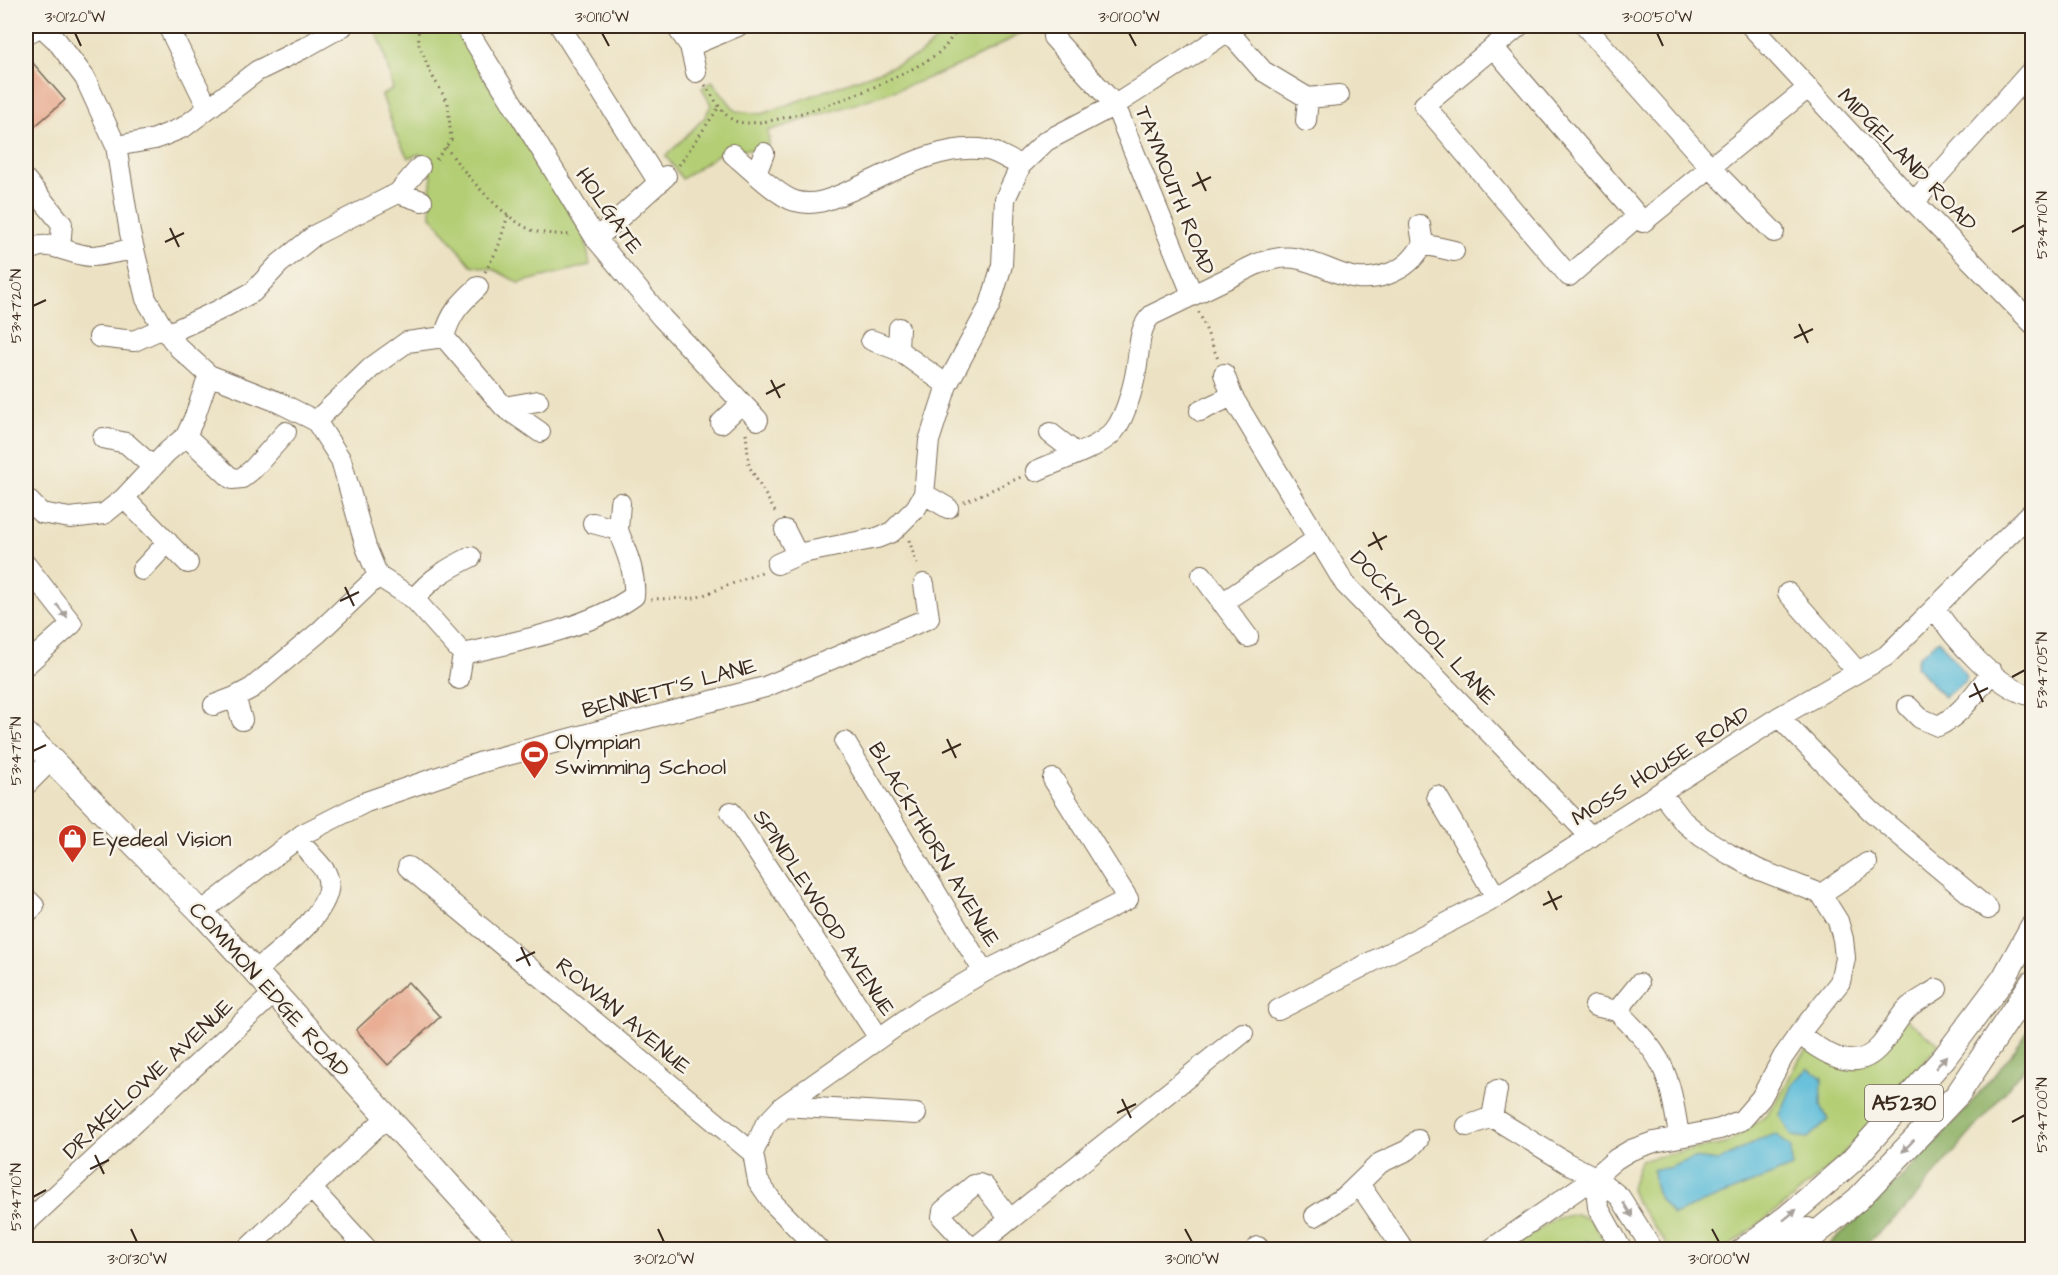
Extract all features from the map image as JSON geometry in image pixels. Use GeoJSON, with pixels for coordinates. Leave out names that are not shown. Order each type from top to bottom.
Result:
{"type":"FeatureCollection","features":[{"type":"Feature","properties":{"kind":"main road","name":"COMMON EDGE ROAD"},"geometry":{"type":"LineString","coordinates":[[26,734],[201,912],[508,1250]]}},
{"type":"Feature","properties":{"kind":"main road","name":"A5230"},"geometry":{"type":"LineString","coordinates":[[1743,1250],[1786,1218],[1851,1162],[1944,1058],[2004,978],[2032,927]]}},
{"type":"Feature","properties":{"kind":"main road","name":"A5230"},"geometry":{"type":"LineString","coordinates":[[1796,1250],[1857,1199],[1958,1094],[2032,983]]}},
{"type":"Feature","properties":{"kind":"main road"},"geometry":{"type":"LineString","coordinates":[[1775,1250],[1800,1232],[1825,1226]]}},
{"type":"Feature","properties":{"kind":"street"},"geometry":{"type":"LineString","coordinates":[[26,34],[41,26],[57,41],[85,78],[116,146],[134,249],[146,299],[165,331],[179,348],[209,375],[278,402],[316,421],[341,460],[366,547],[378,576],[414,599],[463,654]]}},
{"type":"Feature","properties":{"kind":"street"},"geometry":{"type":"LineString","coordinates":[[168,26],[208,108]]}},
{"type":"Feature","properties":{"kind":"street"},"geometry":{"type":"LineString","coordinates":[[116,146],[155,139],[184,127],[257,71],[343,26]]}},
{"type":"Feature","properties":{"kind":"street"},"geometry":{"type":"LineString","coordinates":[[560,26],[663,179],[595,237]]}},
{"type":"Feature","properties":{"kind":"street"},"geometry":{"type":"LineString","coordinates":[[676,26],[690,46],[696,72]]}},
{"type":"Feature","properties":{"kind":"street"},"geometry":{"type":"LineString","coordinates":[[690,46],[738,26]]}},
{"type":"Feature","properties":{"kind":"street"},"geometry":{"type":"LineString","coordinates":[[1519,26],[1424,105],[1569,276],[1711,168],[1808,88]]}},
{"type":"Feature","properties":{"kind":"street"},"geometry":{"type":"LineString","coordinates":[[1585,26],[1711,168],[1774,232]]}},
{"type":"Feature","properties":{"kind":"street","name":"MIDGELAND ROAD"},"geometry":{"type":"LineString","coordinates":[[1751,26],[1914,202],[2032,323]]}},
{"type":"Feature","properties":{"kind":"street","name":"HOLGATE"},"geometry":{"type":"LineString","coordinates":[[468,27],[595,237],[662,318],[758,420]]}},
{"type":"Feature","properties":{"kind":"street"},"geometry":{"type":"LineString","coordinates":[[777,564],[797,554],[877,538],[892,532],[916,508],[924,494],[929,441],[947,385],[990,305],[1002,264],[1005,199],[1021,165],[1046,141],[1115,105],[1231,28],[1256,66],[1308,98],[1339,95]]}},
{"type":"Feature","properties":{"kind":"street"},"geometry":{"type":"LineString","coordinates":[[1053,37],[1115,105]]}},
{"type":"Feature","properties":{"kind":"street"},"geometry":{"type":"LineString","coordinates":[[1492,47],[1641,219]]}},
{"type":"Feature","properties":{"kind":"street"},"geometry":{"type":"LineString","coordinates":[[1914,202],[2032,70]]}},
{"type":"Feature","properties":{"kind":"street"},"geometry":{"type":"LineString","coordinates":[[1306,121],[1308,98]]}},
{"type":"Feature","properties":{"kind":"street","name":"TAYMOUTH ROAD"},"geometry":{"type":"LineString","coordinates":[[1115,105],[1192,294]]}},
{"type":"Feature","properties":{"kind":"street"},"geometry":{"type":"LineString","coordinates":[[733,154],[792,201],[813,204],[834,198],[910,164],[957,148],[989,150],[1021,165]]}},
{"type":"Feature","properties":{"kind":"street"},"geometry":{"type":"LineString","coordinates":[[756,174],[764,153]]}},
{"type":"Feature","properties":{"kind":"street"},"geometry":{"type":"LineString","coordinates":[[99,337],[134,341],[217,311],[253,292],[279,264],[315,235],[398,193],[420,167]]}},
{"type":"Feature","properties":{"kind":"street"},"geometry":{"type":"LineString","coordinates":[[26,180],[62,224],[60,248]]}},
{"type":"Feature","properties":{"kind":"street"},"geometry":{"type":"LineString","coordinates":[[398,193],[422,201]]}},
{"type":"Feature","properties":{"kind":"street"},"geometry":{"type":"LineString","coordinates":[[1036,471],[1104,440],[1114,431],[1136,374],[1142,327],[1145,321],[1162,309],[1257,264],[1273,259],[1291,257],[1359,279],[1371,279],[1400,270],[1412,261],[1423,244],[1420,225]]}},
{"type":"Feature","properties":{"kind":"street"},"geometry":{"type":"LineString","coordinates":[[1423,244],[1454,251]]}},
{"type":"Feature","properties":{"kind":"street"},"geometry":{"type":"LineString","coordinates":[[26,253],[30,249],[50,245],[90,256],[134,249]]}},
{"type":"Feature","properties":{"kind":"street"},"geometry":{"type":"LineString","coordinates":[[444,337],[449,319],[457,306],[478,287]]}},
{"type":"Feature","properties":{"kind":"street"},"geometry":{"type":"LineString","coordinates":[[898,350],[899,328]]}},
{"type":"Feature","properties":{"kind":"street"},"geometry":{"type":"LineString","coordinates":[[444,337],[504,407],[540,432]]}},
{"type":"Feature","properties":{"kind":"street"},"geometry":{"type":"LineString","coordinates":[[316,421],[372,367],[407,342],[444,337]]}},
{"type":"Feature","properties":{"kind":"street"},"geometry":{"type":"LineString","coordinates":[[871,340],[898,350],[947,385]]}},
{"type":"Feature","properties":{"kind":"street","name":"DOCKY POOL LANE"},"geometry":{"type":"LineString","coordinates":[[1224,374],[1232,396],[1345,584],[1591,837]]}},
{"type":"Feature","properties":{"kind":"street"},"geometry":{"type":"LineString","coordinates":[[26,498],[41,513],[70,518],[104,514],[124,498],[186,436],[209,375]]}},
{"type":"Feature","properties":{"kind":"street"},"geometry":{"type":"LineString","coordinates":[[1200,411],[1232,396]]}},
{"type":"Feature","properties":{"kind":"street"},"geometry":{"type":"LineString","coordinates":[[504,407],[538,401]]}},
{"type":"Feature","properties":{"kind":"street"},"geometry":{"type":"LineString","coordinates":[[721,423],[742,403]]}},
{"type":"Feature","properties":{"kind":"street"},"geometry":{"type":"LineString","coordinates":[[186,436],[232,478],[242,478],[286,432]]}},
{"type":"Feature","properties":{"kind":"street"},"geometry":{"type":"LineString","coordinates":[[1050,433],[1076,453]]}},
{"type":"Feature","properties":{"kind":"street"},"geometry":{"type":"LineString","coordinates":[[103,438],[126,442],[153,468]]}},
{"type":"Feature","properties":{"kind":"street"},"geometry":{"type":"LineString","coordinates":[[924,494],[948,508]]}},
{"type":"Feature","properties":{"kind":"street"},"geometry":{"type":"LineString","coordinates":[[124,498],[188,563]]}},
{"type":"Feature","properties":{"kind":"street"},"geometry":{"type":"LineString","coordinates":[[463,654],[565,628],[621,605],[634,596],[635,583],[632,566],[618,530],[620,503]]}},
{"type":"Feature","properties":{"kind":"street","name":"MOSS HOUSE ROAD"},"geometry":{"type":"LineString","coordinates":[[1278,1010],[1496,897],[1779,717],[1886,656],[2032,512]]}},
{"type":"Feature","properties":{"kind":"street"},"geometry":{"type":"LineString","coordinates":[[593,523],[618,530]]}},
{"type":"Feature","properties":{"kind":"street"},"geometry":{"type":"LineString","coordinates":[[785,530],[797,554]]}},
{"type":"Feature","properties":{"kind":"street"},"geometry":{"type":"LineString","coordinates":[[1222,603],[1317,539]]}},
{"type":"Feature","properties":{"kind":"street"},"geometry":{"type":"LineString","coordinates":[[142,570],[168,543]]}},
{"type":"Feature","properties":{"kind":"street"},"geometry":{"type":"LineString","coordinates":[[414,599],[426,584],[471,557]]}},
{"type":"Feature","properties":{"kind":"street"},"geometry":{"type":"LineString","coordinates":[[26,565],[72,624],[26,665]]}},
{"type":"Feature","properties":{"kind":"street"},"geometry":{"type":"LineString","coordinates":[[1202,575],[1248,637]]}},
{"type":"Feature","properties":{"kind":"street"},"geometry":{"type":"LineString","coordinates":[[214,705],[252,688],[318,633],[378,576]]}},
{"type":"Feature","properties":{"kind":"street","name":"BENNETT'S LANE"},"geometry":{"type":"LineString","coordinates":[[201,912],[303,834],[366,802],[482,762],[765,687],[929,618],[924,584]]}},
{"type":"Feature","properties":{"kind":"street"},"geometry":{"type":"LineString","coordinates":[[1788,593],[1858,672]]}},
{"type":"Feature","properties":{"kind":"street"},"geometry":{"type":"LineString","coordinates":[[1935,608],[1960,645],[2021,693],[2032,696]]}},
{"type":"Feature","properties":{"kind":"street"},"geometry":{"type":"LineString","coordinates":[[459,679],[463,654]]}},
{"type":"Feature","properties":{"kind":"street"},"geometry":{"type":"LineString","coordinates":[[1908,706],[1920,718],[1938,726],[1950,721],[1958,713],[1992,672]]}},
{"type":"Feature","properties":{"kind":"street"},"geometry":{"type":"LineString","coordinates":[[235,697],[242,720]]}},
{"type":"Feature","properties":{"kind":"street"},"geometry":{"type":"LineString","coordinates":[[1779,717],[1871,811],[1988,909]]}},
{"type":"Feature","properties":{"kind":"street","name":"BLACKTHORN AVENUE"},"geometry":{"type":"LineString","coordinates":[[845,742],[984,972]]}},
{"type":"Feature","properties":{"kind":"street"},"geometry":{"type":"LineString","coordinates":[[26,785],[51,760]]}},
{"type":"Feature","properties":{"kind":"street"},"geometry":{"type":"LineString","coordinates":[[819,1250],[774,1204],[758,1181],[753,1153],[765,1125],[783,1106],[922,1008],[984,972],[1128,899],[1053,779]]}},
{"type":"Feature","properties":{"kind":"street"},"geometry":{"type":"LineString","coordinates":[[1437,796],[1496,897]]}},
{"type":"Feature","properties":{"kind":"street"},"geometry":{"type":"LineString","coordinates":[[1490,1250],[1631,1150],[1654,1142],[1725,1127],[1742,1120],[1761,1098],[1799,1034],[1840,982],[1844,970],[1843,939],[1838,921],[1821,894],[1757,869],[1729,854],[1702,837],[1683,821],[1669,803]]}},
{"type":"Feature","properties":{"kind":"street","name":"SPINDLEWOOD AVENUE"},"geometry":{"type":"LineString","coordinates":[[731,812],[879,1038]]}},
{"type":"Feature","properties":{"kind":"street"},"geometry":{"type":"LineString","coordinates":[[255,971],[308,925],[323,906],[329,888],[326,873],[308,851]]}},
{"type":"Feature","properties":{"kind":"street"},"geometry":{"type":"LineString","coordinates":[[1821,894],[1867,863]]}},
{"type":"Feature","properties":{"kind":"street","name":"ROWAN AVENUE"},"geometry":{"type":"LineString","coordinates":[[408,867],[753,1153]]}},
{"type":"Feature","properties":{"kind":"street"},"geometry":{"type":"LineString","coordinates":[[26,898],[34,906],[26,914]]}},
{"type":"Feature","properties":{"kind":"street"},"geometry":{"type":"LineString","coordinates":[[1617,1011],[1639,984]]}},
{"type":"Feature","properties":{"kind":"street"},"geometry":{"type":"LineString","coordinates":[[1799,1034],[1832,1056],[1849,1062],[1861,1059],[1880,1047],[1908,1008],[1937,989]]}},
{"type":"Feature","properties":{"kind":"street","name":"DRAKELOWE AVENUE"},"geometry":{"type":"LineString","coordinates":[[26,1223],[274,993]]}},
{"type":"Feature","properties":{"kind":"street"},"geometry":{"type":"LineString","coordinates":[[1594,1006],[1617,1011],[1638,1033],[1662,1066],[1670,1091],[1679,1136]]}},
{"type":"Feature","properties":{"kind":"street"},"geometry":{"type":"LineString","coordinates":[[1010,1219],[984,1186],[979,1184],[943,1211],[942,1217],[972,1249],[1010,1219],[1243,1033]]}},
{"type":"Feature","properties":{"kind":"street"},"geometry":{"type":"LineString","coordinates":[[1492,1117],[1497,1090]]}},
{"type":"Feature","properties":{"kind":"street"},"geometry":{"type":"LineString","coordinates":[[783,1106],[916,1114]]}},
{"type":"Feature","properties":{"kind":"street"},"geometry":{"type":"LineString","coordinates":[[246,1250],[387,1117]]}},
{"type":"Feature","properties":{"kind":"street"},"geometry":{"type":"LineString","coordinates":[[1467,1126],[1492,1117]]}},
{"type":"Feature","properties":{"kind":"street"},"geometry":{"type":"LineString","coordinates":[[1492,1117],[1567,1163],[1595,1177],[1620,1197],[1653,1250]]}},
{"type":"Feature","properties":{"kind":"street"},"geometry":{"type":"LineString","coordinates":[[1315,1216],[1359,1184],[1380,1164],[1408,1150],[1418,1140]]}},
{"type":"Feature","properties":{"kind":"street"},"geometry":{"type":"LineString","coordinates":[[1595,1177],[1598,1207],[1622,1250]]}},
{"type":"Feature","properties":{"kind":"street"},"geometry":{"type":"LineString","coordinates":[[1359,1184],[1404,1250]]}},
{"type":"Feature","properties":{"kind":"street"},"geometry":{"type":"LineString","coordinates":[[311,1188],[364,1248]]}},
{"type":"Feature","properties":{"kind":"path"},"geometry":{"type":"LineString","coordinates":[[418,26],[419,44],[430,72],[448,103],[452,140],[436,160],[420,167]]}},
{"type":"Feature","properties":{"kind":"path"},"geometry":{"type":"LineString","coordinates":[[696,72],[725,113],[737,122],[758,123],[816,110],[880,84],[943,50],[955,33],[970,26]]}},
{"type":"Feature","properties":{"kind":"path"},"geometry":{"type":"LineString","coordinates":[[663,179],[683,162],[720,106]]}},
{"type":"Feature","properties":{"kind":"path"},"geometry":{"type":"LineString","coordinates":[[446,147],[463,172],[508,215],[532,230],[595,237]]}},
{"type":"Feature","properties":{"kind":"path"},"geometry":{"type":"LineString","coordinates":[[478,287],[498,248],[508,215]]}},
{"type":"Feature","properties":{"kind":"path"},"geometry":{"type":"LineString","coordinates":[[1192,294],[1224,374]]}},
{"type":"Feature","properties":{"kind":"path"},"geometry":{"type":"LineString","coordinates":[[758,420],[746,432],[749,466],[785,530]]}},
{"type":"Feature","properties":{"kind":"path"},"geometry":{"type":"LineString","coordinates":[[948,508],[1036,471]]}},
{"type":"Feature","properties":{"kind":"path"},"geometry":{"type":"LineString","coordinates":[[902,522],[924,584]]}},
{"type":"Feature","properties":{"kind":"path"},"geometry":{"type":"LineString","coordinates":[[634,596],[651,599],[696,598],[777,564]]}},
{"type":"Feature","properties":{"kind":"green space"},"geometry":{"type":"Polygon","coordinates":[[[373,26],[452,26],[585,237],[590,265],[519,283],[495,270],[471,265],[431,216],[429,199],[432,176],[419,154],[408,158],[395,133],[382,95],[393,89],[382,45],[373,26]]]}},
{"type":"Feature","properties":{"kind":"green space"},"geometry":{"type":"Polygon","coordinates":[[[948,26],[1032,26],[1002,44],[937,74],[870,99],[768,131],[769,144],[755,150],[726,149],[682,179],[666,156],[705,117],[711,105],[702,88],[712,81],[736,111],[762,114],[919,55],[939,38],[948,26]]]}},
{"type":"Feature","properties":{"kind":"green space"},"geometry":{"type":"Polygon","coordinates":[[[1902,1016],[1939,1044],[1889,1104],[1837,1160],[1793,1198],[1725,1249],[1672,1249],[1668,1246],[1636,1202],[1631,1188],[1640,1161],[1726,1144],[1767,1115],[1782,1093],[1796,1064],[1812,1044],[1849,1062],[1902,1016]]]}},
{"type":"Feature","properties":{"kind":"green space"},"geometry":{"type":"Polygon","coordinates":[[[2032,1024],[2032,1057],[1987,1114],[1904,1210],[1860,1249],[1824,1249],[1948,1130],[2004,1063],[2032,1024]]]}},
{"type":"Feature","properties":{"kind":"green space"},"geometry":{"type":"Polygon","coordinates":[[[1575,1214],[1591,1219],[1607,1249],[1510,1250],[1554,1219],[1575,1214]]]}},
{"type":"Feature","properties":{"kind":"water"},"geometry":{"type":"Polygon","coordinates":[[[1939,640],[1965,673],[1966,681],[1944,697],[1916,666],[1918,657],[1939,640]]]}},
{"type":"Feature","properties":{"kind":"water"},"geometry":{"type":"Polygon","coordinates":[[[1808,1068],[1822,1078],[1821,1105],[1828,1120],[1808,1138],[1792,1136],[1780,1115],[1793,1084],[1808,1068]]]}},
{"type":"Feature","properties":{"kind":"water"},"geometry":{"type":"Polygon","coordinates":[[[1776,1134],[1791,1148],[1792,1167],[1673,1215],[1660,1199],[1654,1184],[1653,1169],[1669,1168],[1693,1158],[1719,1161],[1761,1139],[1776,1134]]]}},
{"type":"Feature","properties":{"kind":"water"},"geometry":{"type":"Polygon","coordinates":[[[1588,1241],[1591,1249],[1558,1249],[1588,1241]]]}},
{"type":"Feature","properties":{"kind":"building"},"geometry":{"type":"Polygon","coordinates":[[[26,55],[65,100],[26,134],[26,55]]]}},
{"type":"Feature","properties":{"kind":"building"},"geometry":{"type":"Polygon","coordinates":[[[408,982],[440,1017],[388,1065],[356,1030],[408,982]]]}},
{"type":"Feature","properties":{"kind":"place","name":"Olympian Swimming School"},"geometry":{"type":"Point","coordinates":[534,780]}},
{"type":"Feature","properties":{"kind":"place","name":"Eyedeal Vision"},"geometry":{"type":"Point","coordinates":[72,864]}}]}
